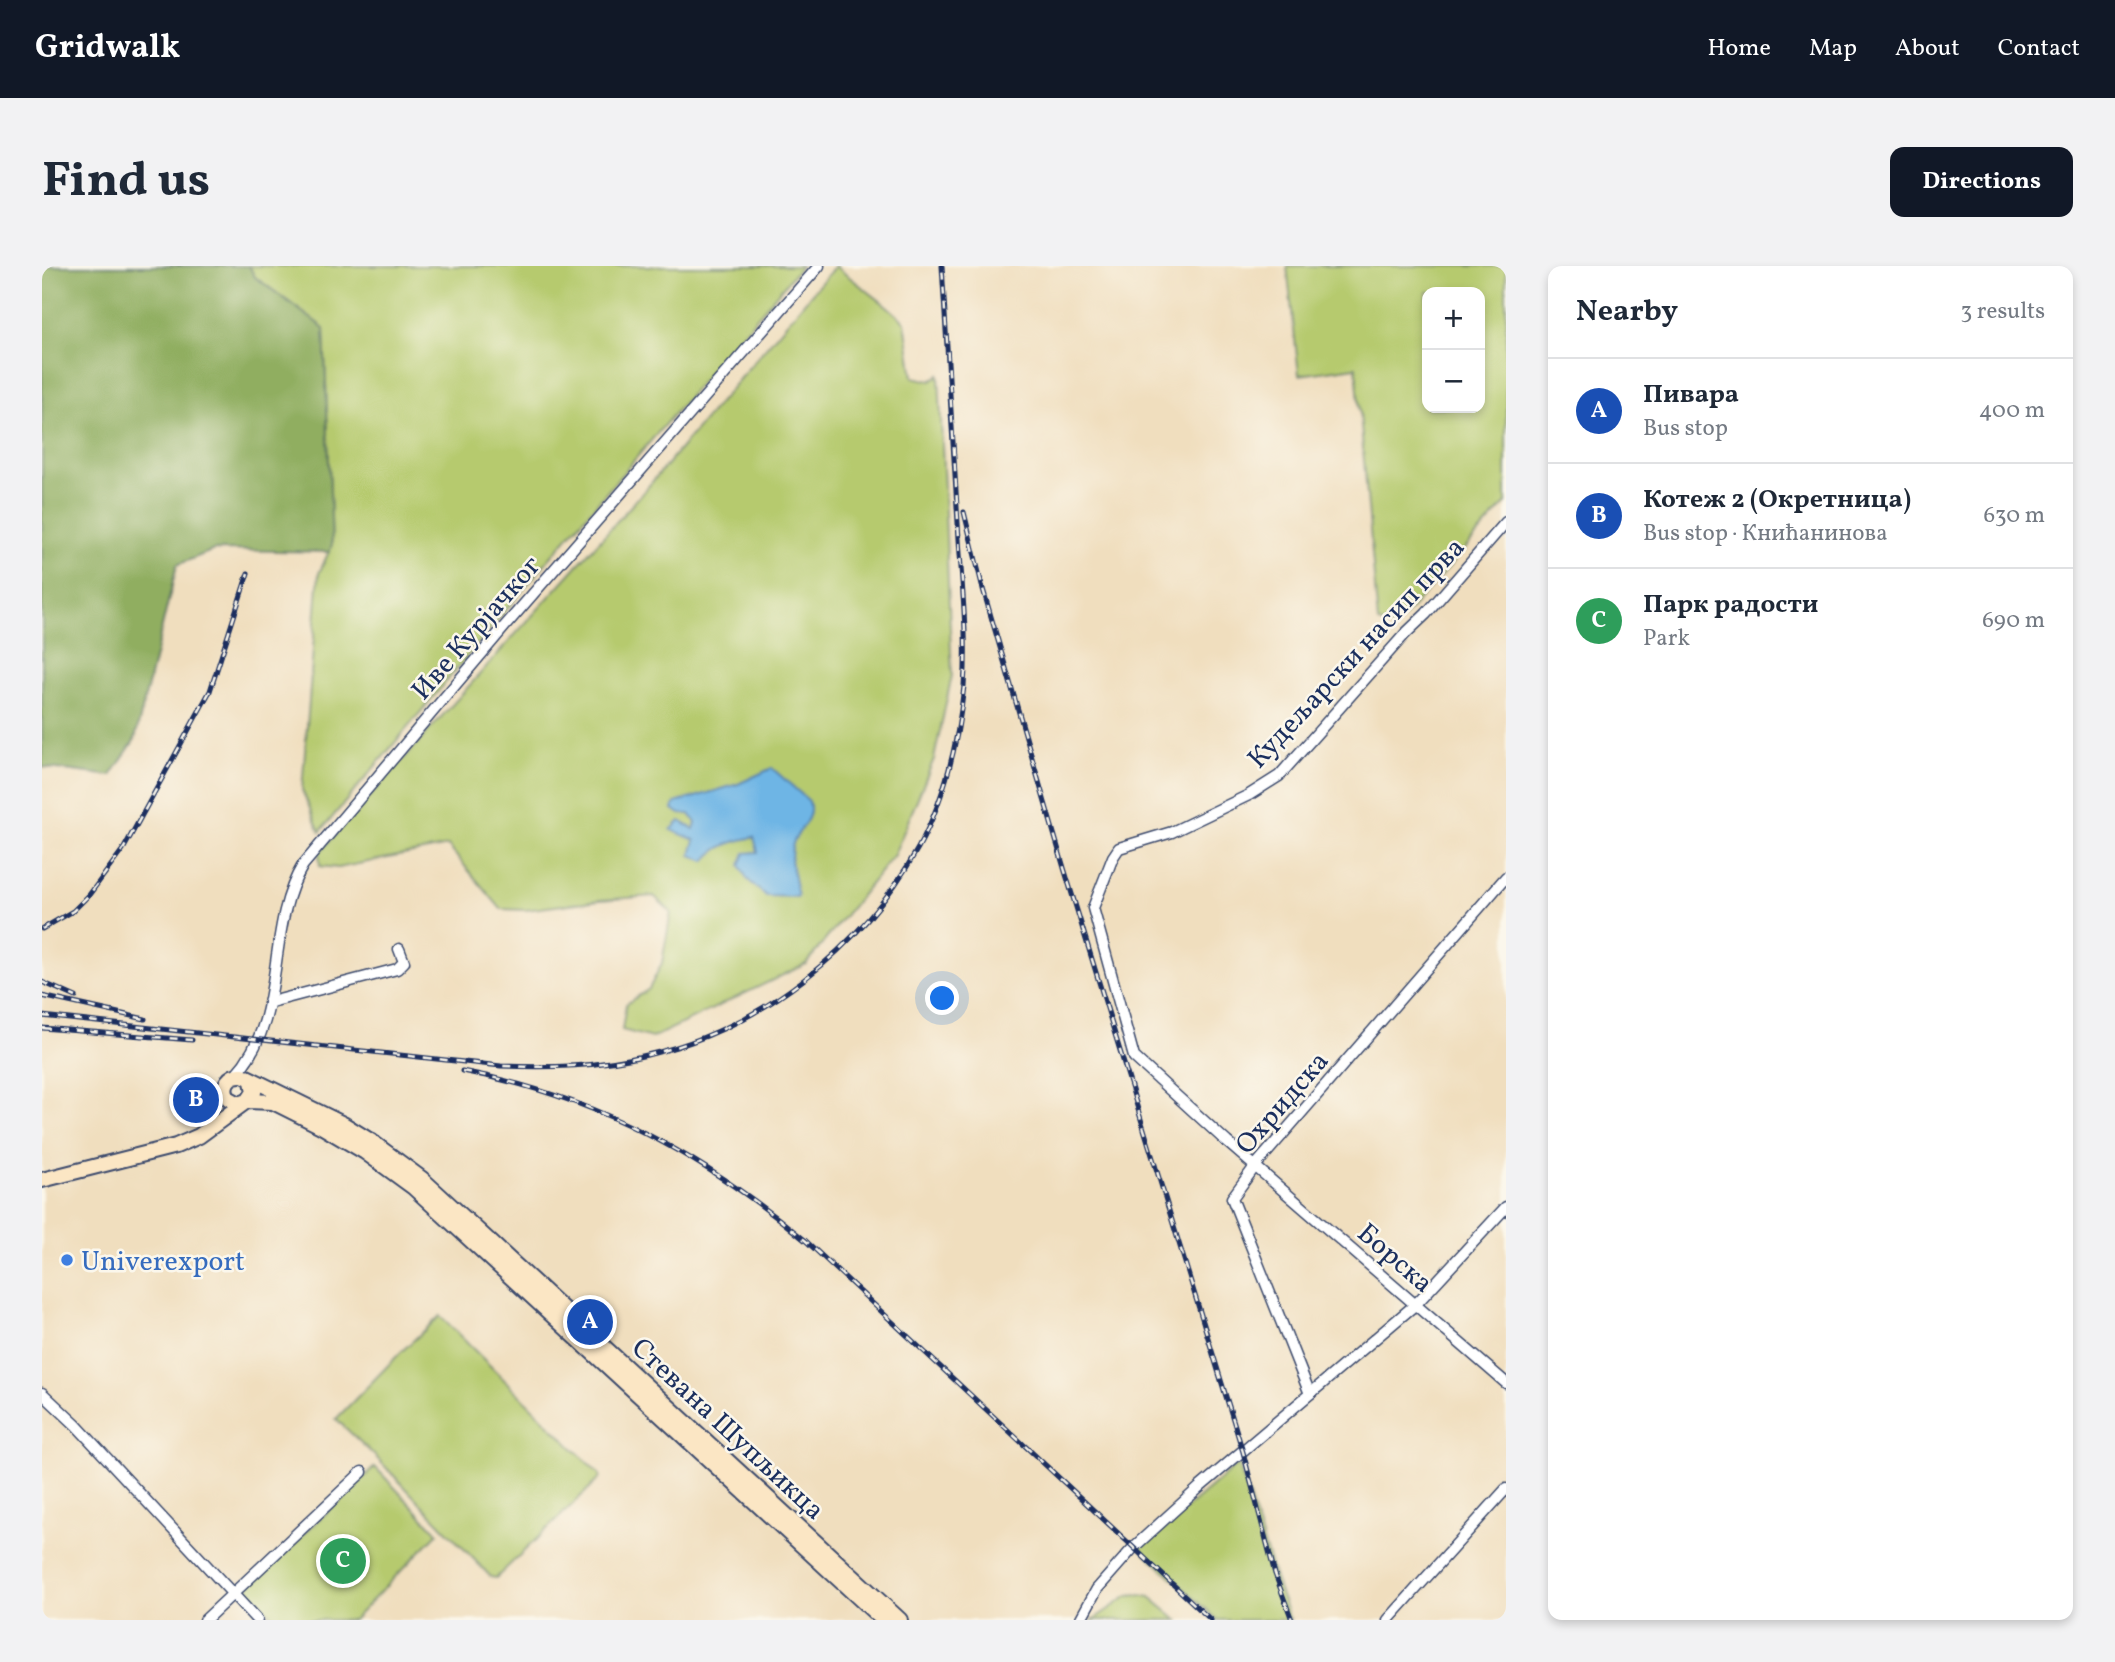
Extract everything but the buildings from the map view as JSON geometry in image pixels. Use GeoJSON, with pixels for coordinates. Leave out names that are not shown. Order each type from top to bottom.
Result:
{"type":"FeatureCollection","features":[{"type":"Feature","properties":{"kind":"main road"},"geometry":{"type":"LineString","coordinates":[[42,1180],[176,1146],[200,1136],[216,1125],[246,1102],[254,1092],[251,1080],[243,1075],[235,1075],[226,1082],[226,1095],[216,1125]]}},
{"type":"Feature","properties":{"kind":"main road","name":"Стевана Шупљикца"},"geometry":{"type":"LineString","coordinates":[[251,1080],[343,1124],[422,1179],[900,1620]]}},
{"type":"Feature","properties":{"kind":"main road"},"geometry":{"type":"LineString","coordinates":[[226,1095],[235,1103],[246,1102]]}},
{"type":"Feature","properties":{"kind":"main road","name":"Стевана Шупљикца"},"geometry":{"type":"LineString","coordinates":[[246,1102],[273,1102],[365,1152],[413,1187],[883,1620]]}},
{"type":"Feature","properties":{"kind":"street","name":"Иве Курјачког"},"geometry":{"type":"LineString","coordinates":[[248,1060],[271,1002],[287,898],[303,865],[505,626],[819,266]]}},
{"type":"Feature","properties":{"kind":"street","name":"Кудељарски насип прва"},"geometry":{"type":"LineString","coordinates":[[1256,1166],[1144,1069],[1134,1057],[1093,908],[1119,848],[1172,832],[1249,795],[1279,776],[1506,522]]}},
{"type":"Feature","properties":{"kind":"street","name":"Охридска"},"geometry":{"type":"LineString","coordinates":[[1310,1394],[1232,1198],[1256,1166],[1506,877]]}},
{"type":"Feature","properties":{"kind":"street"},"geometry":{"type":"LineString","coordinates":[[271,1002],[397,969],[404,962],[399,949]]}},
{"type":"Feature","properties":{"kind":"street"},"geometry":{"type":"LineString","coordinates":[[235,1075],[248,1060]]}},
{"type":"Feature","properties":{"kind":"street"},"geometry":{"type":"LineString","coordinates":[[248,1060],[251,1080]]}},
{"type":"Feature","properties":{"kind":"street","name":"Борска"},"geometry":{"type":"LineString","coordinates":[[1256,1166],[1506,1383]]}},
{"type":"Feature","properties":{"kind":"street"},"geometry":{"type":"LineString","coordinates":[[1080,1620],[1097,1589],[1134,1547],[1416,1304],[1506,1206]]}},
{"type":"Feature","properties":{"kind":"street"},"geometry":{"type":"LineString","coordinates":[[42,1393],[100,1451],[257,1620]]}},
{"type":"Feature","properties":{"kind":"street"},"geometry":{"type":"LineString","coordinates":[[205,1620],[362,1472]]}},
{"type":"Feature","properties":{"kind":"street"},"geometry":{"type":"LineString","coordinates":[[1388,1620],[1506,1489]]}},
{"type":"Feature","properties":{"kind":"green space"},"geometry":{"type":"Polygon","coordinates":[[[42,266],[249,266],[255,277],[324,328],[332,545],[329,552],[214,550],[177,565],[135,739],[111,776],[42,767],[42,266]]]}},
{"type":"Feature","properties":{"kind":"green space"},"geometry":{"type":"Polygon","coordinates":[[[249,266],[801,266],[544,565],[320,832],[302,790],[319,573],[332,545],[324,328],[255,277],[249,266]]]}},
{"type":"Feature","properties":{"kind":"green space"},"geometry":{"type":"Polygon","coordinates":[[[835,266],[905,322],[913,377],[931,381],[939,374],[952,675],[934,759],[894,855],[806,964],[652,1038],[622,1030],[626,1004],[649,989],[662,963],[671,912],[654,896],[525,910],[501,909],[448,846],[338,868],[320,866],[319,853],[646,489],[835,266]]]}},
{"type":"Feature","properties":{"kind":"green space"},"geometry":{"type":"Polygon","coordinates":[[[1287,266],[1506,266],[1506,503],[1395,627],[1378,623],[1356,367],[1299,375],[1287,266]]]}},
{"type":"Feature","properties":{"kind":"green space"},"geometry":{"type":"Polygon","coordinates":[[[440,1316],[600,1475],[599,1479],[496,1578],[491,1577],[336,1419],[440,1316]]]}},
{"type":"Feature","properties":{"kind":"green space"},"geometry":{"type":"Polygon","coordinates":[[[1238,1464],[1290,1620],[1218,1620],[1140,1548],[1238,1464]]]}},
{"type":"Feature","properties":{"kind":"green space"},"geometry":{"type":"Polygon","coordinates":[[[375,1467],[438,1533],[353,1620],[276,1620],[245,1589],[375,1467]]]}},
{"type":"Feature","properties":{"kind":"green space"},"geometry":{"type":"Polygon","coordinates":[[[1128,1596],[1150,1597],[1178,1620],[1093,1620],[1128,1596]]]}},
{"type":"Feature","properties":{"kind":"water"},"geometry":{"type":"Polygon","coordinates":[[[772,768],[809,801],[810,813],[794,841],[791,855],[798,897],[766,896],[747,879],[740,865],[745,853],[758,852],[754,837],[721,847],[705,861],[691,855],[695,840],[671,830],[680,821],[694,829],[696,823],[690,814],[680,814],[673,809],[675,803],[738,784],[772,768]]]}},
{"type":"Feature","properties":{"kind":"railway"},"geometry":{"type":"LineString","coordinates":[[42,1016],[501,1066],[574,1066],[629,1059],[689,1043],[768,1005],[804,980],[868,919],[895,885],[918,848],[943,790],[958,728],[964,686],[965,631],[942,266]]}},
{"type":"Feature","properties":{"kind":"railway"},"geometry":{"type":"LineString","coordinates":[[964,512],[983,589],[1064,868],[1243,1452],[1275,1574],[1292,1620]]}},
{"type":"Feature","properties":{"kind":"railway"},"geometry":{"type":"LineString","coordinates":[[42,929],[73,911],[89,895],[124,848],[210,691],[248,573]]}},
{"type":"Feature","properties":{"kind":"railway"},"geometry":{"type":"LineString","coordinates":[[42,982],[76,997]]}},
{"type":"Feature","properties":{"kind":"railway"},"geometry":{"type":"LineString","coordinates":[[42,996],[145,1019]]}},
{"type":"Feature","properties":{"kind":"railway"},"geometry":{"type":"LineString","coordinates":[[42,1028],[192,1040]]}},
{"type":"Feature","properties":{"kind":"railway"},"geometry":{"type":"LineString","coordinates":[[462,1071],[558,1096],[646,1133],[728,1182],[767,1210],[806,1241],[1211,1620]]}},
{"type":"Feature","properties":{"kind":"place","name":"Котеж 2 (Окретница)"},"geometry":{"type":"Point","coordinates":[196,1100]}},
{"type":"Feature","properties":{"kind":"place","name":"Univerexport"},"geometry":{"type":"Point","coordinates":[67,1260]}},
{"type":"Feature","properties":{"kind":"place","name":"Пивара"},"geometry":{"type":"Point","coordinates":[590,1322]}},
{"type":"Feature","properties":{"kind":"place","name":"Парк радости"},"geometry":{"type":"Point","coordinates":[343,1561]}}]}
